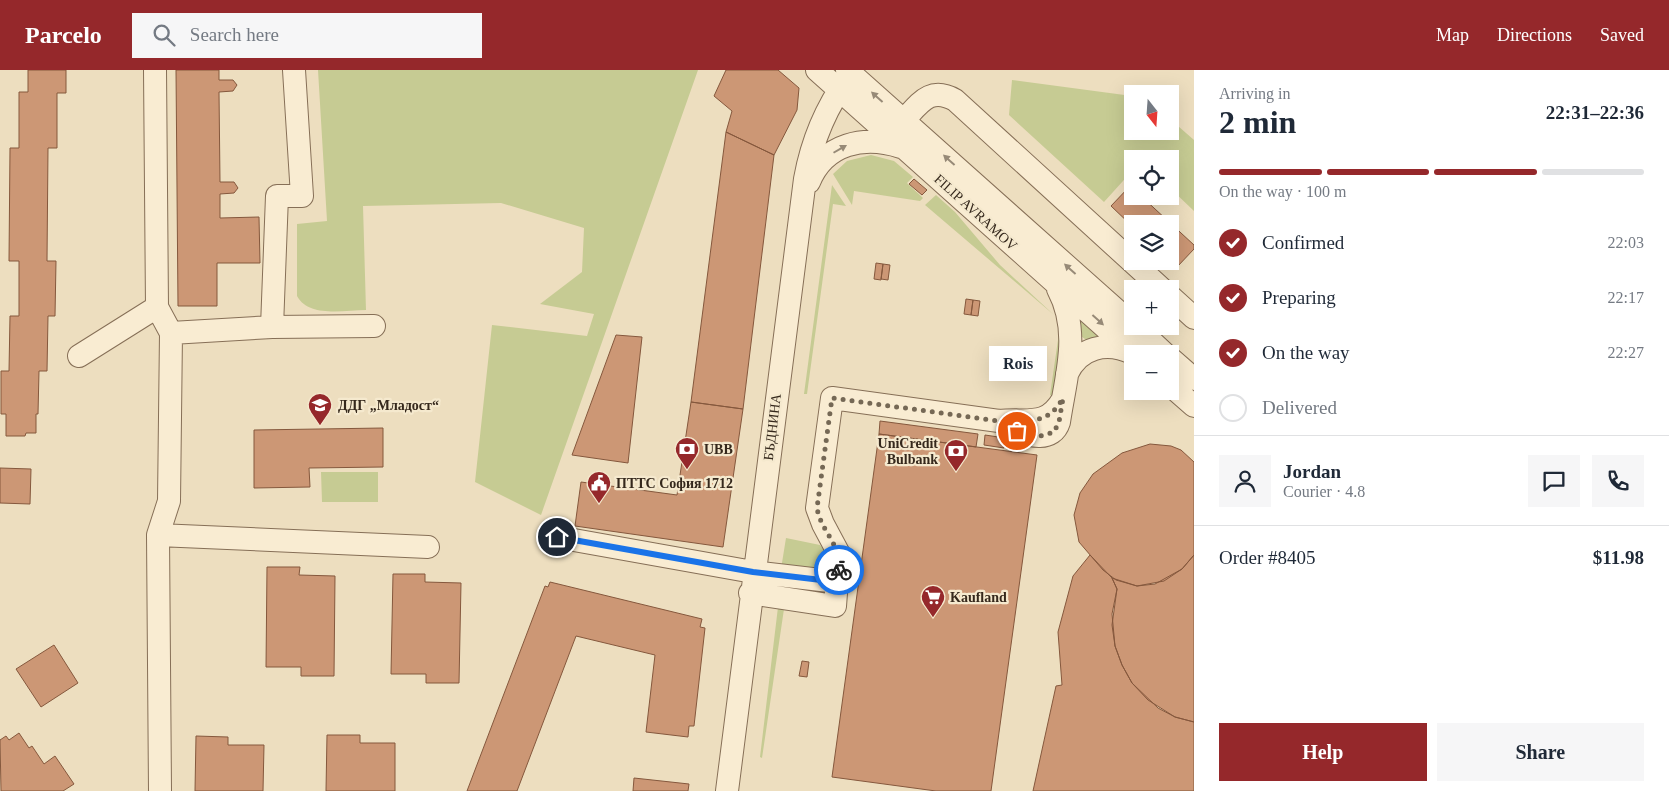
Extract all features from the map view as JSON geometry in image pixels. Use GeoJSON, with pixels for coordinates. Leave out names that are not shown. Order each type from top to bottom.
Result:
{"type":"FeatureCollection","features":[{"type":"Feature","properties":{"kind":"street"},"geometry":{"type":"LineString","coordinates":[[155,70],[157,307],[171,333],[169,501],[158,535],[160,791]]}},
{"type":"Feature","properties":{"kind":"street"},"geometry":{"type":"LineString","coordinates":[[272,327],[277,196],[302,196],[294,70]]}},
{"type":"Feature","properties":{"kind":"street","name":"FILIP AVRAMOV"},"geometry":{"type":"LineString","coordinates":[[817,70],[846,78],[904,120],[1124,316]]}},
{"type":"Feature","properties":{"kind":"street","name":"FILIP AVRAMOV"},"geometry":{"type":"LineString","coordinates":[[846,78],[904,148],[1124,345]]}},
{"type":"Feature","properties":{"kind":"street","name":"БЪДНИНА"},"geometry":{"type":"LineString","coordinates":[[727,791],[752,583],[809,158],[816,135],[846,78]]}},
{"type":"Feature","properties":{"kind":"street"},"geometry":{"type":"LineString","coordinates":[[904,120],[926,98],[933,95],[941,94],[955,100],[1152,280]]}},
{"type":"Feature","properties":{"kind":"street"},"geometry":{"type":"LineString","coordinates":[[802,201],[816,170],[838,150],[858,142],[870,140],[904,148]]}},
{"type":"Feature","properties":{"kind":"street"},"geometry":{"type":"LineString","coordinates":[[999,421],[1022,433],[1048,436],[1057,428],[1072,345],[1071,324],[1063,298],[1050,278]]}},
{"type":"Feature","properties":{"kind":"street"},"geometry":{"type":"LineString","coordinates":[[1179,304],[1194,318]]}},
{"type":"Feature","properties":{"kind":"street"},"geometry":{"type":"LineString","coordinates":[[79,356],[157,307]]}},
{"type":"Feature","properties":{"kind":"street"},"geometry":{"type":"LineString","coordinates":[[171,333],[272,327],[374,326]]}},
{"type":"Feature","properties":{"kind":"street","name":"FILIP AVRAMOV"},"geometry":{"type":"LineString","coordinates":[[1145,335],[1156,345]]}},
{"type":"Feature","properties":{"kind":"street"},"geometry":{"type":"LineString","coordinates":[[1066,375],[1076,359],[1090,350],[1105,346],[1124,350]]}},
{"type":"Feature","properties":{"kind":"street"},"geometry":{"type":"LineString","coordinates":[[1179,366],[1194,379]]}},
{"type":"Feature","properties":{"kind":"street"},"geometry":{"type":"LineString","coordinates":[[1179,393],[1194,406]]}},
{"type":"Feature","properties":{"kind":"street"},"geometry":{"type":"LineString","coordinates":[[557,537],[752,583],[836,594],[839,554],[822,524],[817,508],[832,398],[999,421],[1022,419],[1036,421],[1046,418],[1054,411],[1063,398]]}},
{"type":"Feature","properties":{"kind":"street"},"geometry":{"type":"LineString","coordinates":[[158,535],[428,547]]}},
{"type":"Feature","properties":{"kind":"green space"},"geometry":{"type":"Polygon","coordinates":[[[318,70],[698,70],[541,515],[475,482],[492,325],[587,336],[594,314],[540,304],[582,272],[584,228],[501,203],[363,206],[366,310],[318,310],[303,303],[297,296],[297,224],[327,221],[318,70]]]}},
{"type":"Feature","properties":{"kind":"green space"},"geometry":{"type":"Polygon","coordinates":[[[1012,80],[1124,95],[1124,140],[1179,140],[1179,127],[1194,140],[1194,211],[1179,197],[1179,150],[1124,150],[1124,180],[1104,202],[1009,115],[1012,80]]]}},
{"type":"Feature","properties":{"kind":"green space"},"geometry":{"type":"Polygon","coordinates":[[[871,155],[894,161],[913,177],[907,183],[923,198],[920,201],[854,191],[852,205],[833,174],[847,161],[871,155]]]}},
{"type":"Feature","properties":{"kind":"green space"},"geometry":{"type":"Polygon","coordinates":[[[832,185],[846,206],[833,204],[807,394],[804,394],[832,185]]]}},
{"type":"Feature","properties":{"kind":"green space"},"geometry":{"type":"Polygon","coordinates":[[[936,195],[955,212],[1000,265],[1054,315],[925,205],[936,195]]]}},
{"type":"Feature","properties":{"kind":"green space"},"geometry":{"type":"Polygon","coordinates":[[[1079,320],[1103,338],[1092,344],[1078,334],[1079,320]]]}},
{"type":"Feature","properties":{"kind":"green space"},"geometry":{"type":"Polygon","coordinates":[[[1059,333],[1066,334],[1056,397],[1050,395],[1059,333]]]}},
{"type":"Feature","properties":{"kind":"green space"},"geometry":{"type":"Polygon","coordinates":[[[321,472],[378,472],[378,502],[322,502],[321,472]]]}},
{"type":"Feature","properties":{"kind":"green space"},"geometry":{"type":"Polygon","coordinates":[[[786,538],[820,545],[826,557],[821,570],[781,569],[786,538]]]}},
{"type":"Feature","properties":{"kind":"green space"},"geometry":{"type":"Polygon","coordinates":[[[778,607],[784,609],[762,758],[760,757],[778,607]]]}},
{"type":"Feature","properties":{"kind":"building"},"geometry":{"type":"Polygon","coordinates":[[[28,70],[66,70],[66,93],[57,93],[57,148],[48,148],[47,261],[56,261],[55,316],[48,316],[47,371],[39,371],[36,433],[26,433],[25,436],[6,436],[6,414],[1,414],[1,371],[9,371],[10,316],[19,316],[19,261],[9,261],[10,148],[19,148],[19,92],[28,92],[28,70]]]}},
{"type":"Feature","properties":{"kind":"building"},"geometry":{"type":"Polygon","coordinates":[[[176,70],[219,70],[219,80],[233,80],[237,85],[233,91],[219,92],[220,182],[234,182],[238,188],[234,193],[220,194],[220,218],[259,217],[260,263],[217,263],[217,306],[178,306],[176,70]]]}},
{"type":"Feature","properties":{"kind":"building"},"geometry":{"type":"Polygon","coordinates":[[[726,70],[778,70],[799,88],[797,110],[774,155],[726,132],[732,111],[714,96],[726,70]]]}},
{"type":"Feature","properties":{"kind":"building"},"geometry":{"type":"Polygon","coordinates":[[[726,132],[774,155],[743,409],[691,402],[726,132]]]}},
{"type":"Feature","properties":{"kind":"building"},"geometry":{"type":"Polygon","coordinates":[[[914,179],[927,190],[922,195],[909,184],[914,179]]]}},
{"type":"Feature","properties":{"kind":"building"},"geometry":{"type":"Polygon","coordinates":[[[1124,192],[1124,205],[1151,205],[1162,215],[1124,215],[1124,218],[1111,206],[1124,192]]]}},
{"type":"Feature","properties":{"kind":"building"},"geometry":{"type":"Polygon","coordinates":[[[1179,231],[1194,245],[1194,249],[1179,265],[1179,231]]]}},
{"type":"Feature","properties":{"kind":"building"},"geometry":{"type":"Polygon","coordinates":[[[876,263],[883,264],[881,280],[874,279],[876,263]]]}},
{"type":"Feature","properties":{"kind":"building"},"geometry":{"type":"Polygon","coordinates":[[[883,264],[890,265],[888,280],[881,279],[883,264]]]}},
{"type":"Feature","properties":{"kind":"building"},"geometry":{"type":"Polygon","coordinates":[[[966,299],[973,300],[971,315],[964,314],[966,299]]]}},
{"type":"Feature","properties":{"kind":"building"},"geometry":{"type":"Polygon","coordinates":[[[973,300],[980,301],[978,316],[971,315],[973,300]]]}},
{"type":"Feature","properties":{"kind":"building"},"geometry":{"type":"Polygon","coordinates":[[[616,335],[642,337],[628,463],[572,455],[616,335]]]}},
{"type":"Feature","properties":{"kind":"building"},"geometry":{"type":"Polygon","coordinates":[[[691,402],[743,409],[723,547],[575,526],[581,482],[677,495],[691,402]]]}},
{"type":"Feature","properties":{"kind":"building"},"geometry":{"type":"Polygon","coordinates":[[[880,421],[978,434],[976,447],[879,434],[880,421]]]}},
{"type":"Feature","properties":{"kind":"building"},"geometry":{"type":"Polygon","coordinates":[[[383,428],[383,467],[309,468],[310,487],[254,488],[254,430],[383,428]]]}},
{"type":"Feature","properties":{"kind":"building"},"geometry":{"type":"Polygon","coordinates":[[[879,434],[1037,455],[991,791],[936,791],[832,777],[879,434]]]}},
{"type":"Feature","properties":{"kind":"building"},"geometry":{"type":"Polygon","coordinates":[[[985,435],[1005,438],[1004,448],[984,445],[985,435]]]}},
{"type":"Feature","properties":{"kind":"building"},"geometry":{"type":"Polygon","coordinates":[[[1150,444],[1171,446],[1181,450],[1194,462],[1194,555],[1182,569],[1164,581],[1137,586],[1116,580],[1103,570],[1079,542],[1074,515],[1080,493],[1093,474],[1122,453],[1150,444]]]}},
{"type":"Feature","properties":{"kind":"building"},"geometry":{"type":"Polygon","coordinates":[[[0,468],[31,469],[30,504],[0,503],[0,468]]]}},
{"type":"Feature","properties":{"kind":"building"},"geometry":{"type":"Polygon","coordinates":[[[1090,555],[1112,578],[1117,589],[1112,614],[1115,646],[1122,665],[1132,683],[1158,708],[1175,717],[1194,722],[1194,791],[1033,791],[1056,686],[1062,685],[1058,632],[1073,576],[1090,555]]]}},
{"type":"Feature","properties":{"kind":"building"},"geometry":{"type":"Polygon","coordinates":[[[1194,555],[1194,722],[1175,717],[1148,700],[1132,683],[1122,665],[1115,646],[1112,625],[1117,589],[1112,578],[1137,586],[1155,584],[1182,569],[1194,555]]]}},
{"type":"Feature","properties":{"kind":"building"},"geometry":{"type":"Polygon","coordinates":[[[267,567],[300,567],[299,575],[335,576],[334,676],[301,676],[301,667],[266,667],[267,567]]]}},
{"type":"Feature","properties":{"kind":"building"},"geometry":{"type":"Polygon","coordinates":[[[393,574],[425,574],[425,582],[461,583],[459,683],[426,683],[426,674],[391,674],[393,574]]]}},
{"type":"Feature","properties":{"kind":"building"},"geometry":{"type":"Polygon","coordinates":[[[550,582],[702,619],[700,627],[705,628],[694,726],[689,726],[688,737],[646,732],[655,655],[576,636],[517,791],[467,791],[545,586],[548,587],[550,582]]]}},
{"type":"Feature","properties":{"kind":"building"},"geometry":{"type":"Polygon","coordinates":[[[54,645],[78,683],[41,707],[16,669],[54,645]]]}},
{"type":"Feature","properties":{"kind":"building"},"geometry":{"type":"Polygon","coordinates":[[[802,661],[809,662],[807,677],[799,676],[802,661]]]}},
{"type":"Feature","properties":{"kind":"building"},"geometry":{"type":"Polygon","coordinates":[[[19,733],[29,748],[32,746],[44,764],[55,756],[74,784],[63,791],[1,791],[0,740],[6,736],[9,740],[19,733]]]}},
{"type":"Feature","properties":{"kind":"building"},"geometry":{"type":"Polygon","coordinates":[[[327,735],[360,735],[360,743],[395,743],[395,791],[326,791],[327,735]]]}},
{"type":"Feature","properties":{"kind":"building"},"geometry":{"type":"Polygon","coordinates":[[[196,736],[228,737],[228,745],[264,745],[263,791],[195,791],[196,736]]]}},
{"type":"Feature","properties":{"kind":"building"},"geometry":{"type":"Polygon","coordinates":[[[634,778],[689,784],[688,791],[633,791],[634,778]]]}},
{"type":"Feature","properties":{"kind":"way so far"},"geometry":{"type":"LineString","coordinates":[[839,570],[840,561],[837,548],[822,524],[817,508],[832,398],[999,421],[1022,419],[1036,421],[1051,415],[1063,398],[1059,422],[1054,432],[1048,436],[1040,436],[1017,431]]}},
{"type":"Feature","properties":{"kind":"place","name":"ДДГ „Младост“"},"geometry":{"type":"Point","coordinates":[320,426]}},
{"type":"Feature","properties":{"kind":"place","name":"Rois"},"geometry":{"type":"Point","coordinates":[1017,431]}},
{"type":"Feature","properties":{"kind":"place","name":"UBB"},"geometry":{"type":"Point","coordinates":[687,470]}},
{"type":"Feature","properties":{"kind":"place","name":"UniCredit Bulbank"},"geometry":{"type":"Point","coordinates":[956,472]}},
{"type":"Feature","properties":{"kind":"place","name":"ПТТС София 1712"},"geometry":{"type":"Point","coordinates":[599,504]}},
{"type":"Feature","properties":{"kind":"place","name":"Kaufland"},"geometry":{"type":"Point","coordinates":[933,618]}},
{"type":"Feature","properties":{"kind":"route"},"geometry":{"type":"LineString","coordinates":[[557,537],[753,572],[838,582],[839,570]]}}]}
